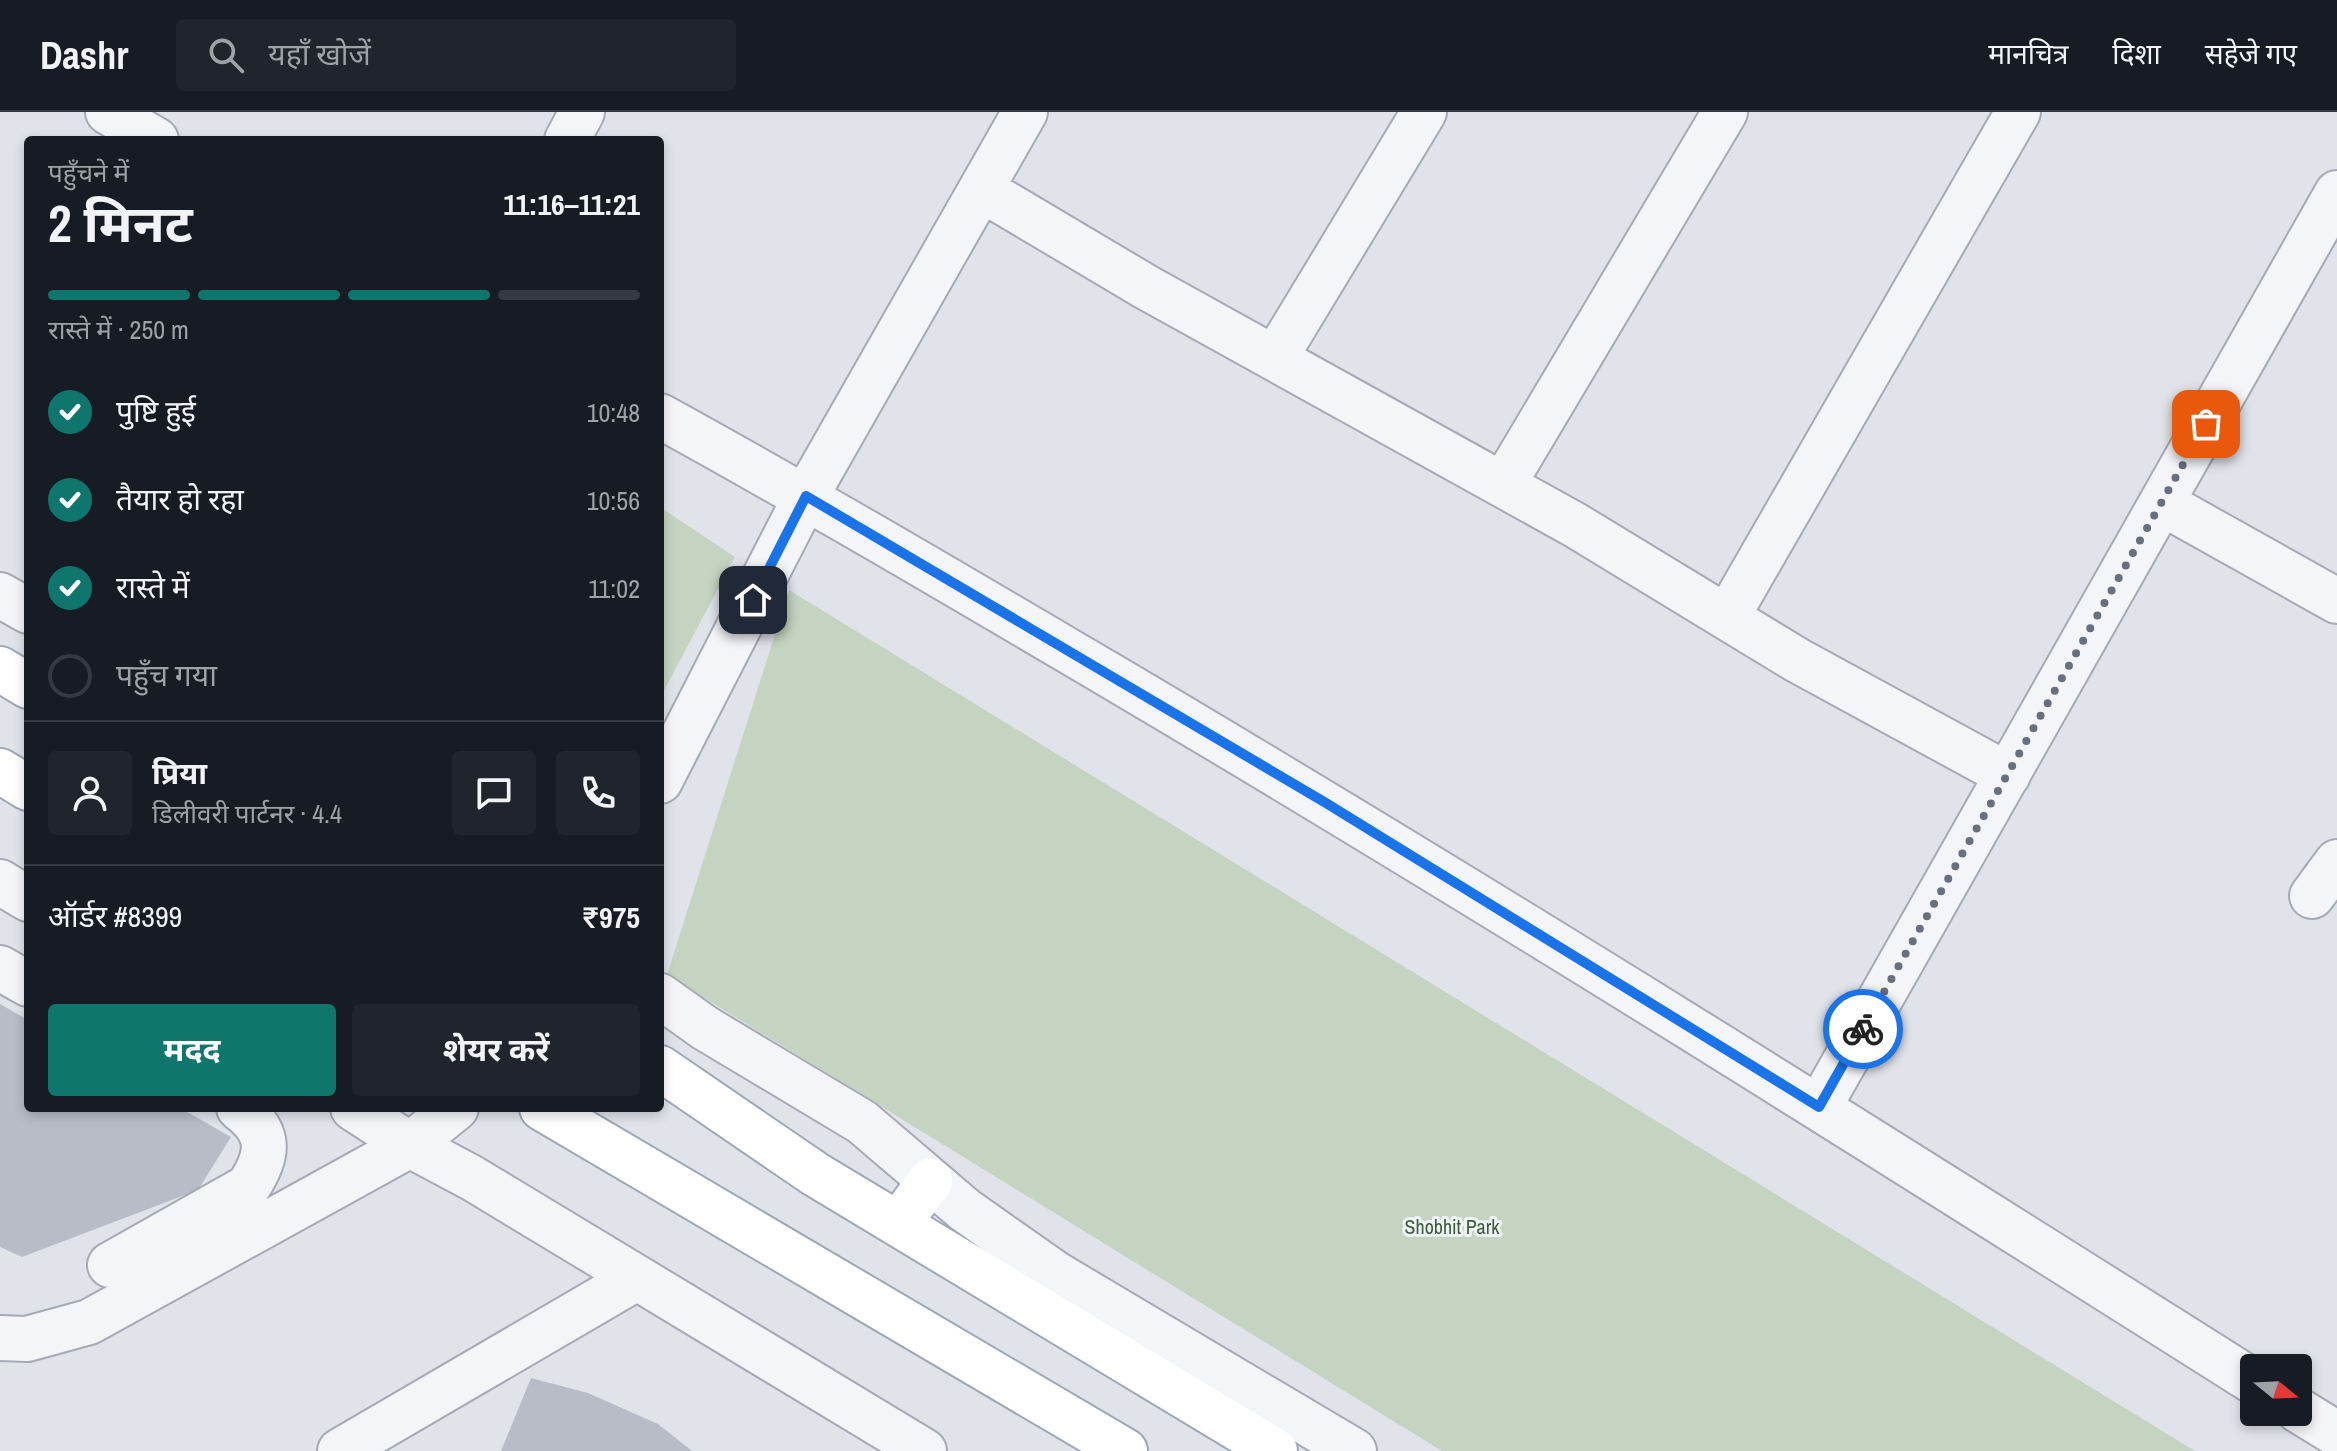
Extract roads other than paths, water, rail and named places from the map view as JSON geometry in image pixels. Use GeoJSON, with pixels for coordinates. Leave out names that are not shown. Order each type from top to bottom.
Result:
{"type":"FeatureCollection","features":[{"type":"Feature","properties":{"kind":"main road"},"geometry":{"type":"LineString","coordinates":[[0,669],[24,684]]}},
{"type":"Feature","properties":{"kind":"main road"},"geometry":{"type":"LineString","coordinates":[[0,771],[24,786]]}},
{"type":"Feature","properties":{"kind":"main road"},"geometry":{"type":"LineString","coordinates":[[664,1071],[815,1174],[1275,1451]]}},
{"type":"Feature","properties":{"kind":"main road"},"geometry":{"type":"LineString","coordinates":[[549,1112],[1125,1451]]}},
{"type":"Feature","properties":{"kind":"main road"},"geometry":{"type":"LineString","coordinates":[[898,1224],[930,1181]]}},
{"type":"Feature","properties":{"kind":"street"},"geometry":{"type":"LineString","coordinates":[[108,112],[149,136]]}},
{"type":"Feature","properties":{"kind":"street"},"geometry":{"type":"LineString","coordinates":[[569,136],[582,112]]}},
{"type":"Feature","properties":{"kind":"street"},"geometry":{"type":"LineString","coordinates":[[664,773],[806,496],[1025,112]]}},
{"type":"Feature","properties":{"kind":"street"},"geometry":{"type":"LineString","coordinates":[[1275,358],[1424,112]]}},
{"type":"Feature","properties":{"kind":"street"},"geometry":{"type":"LineString","coordinates":[[1503,485],[1725,112]]}},
{"type":"Feature","properties":{"kind":"street"},"geometry":{"type":"LineString","coordinates":[[1727,617],[2018,112]]}},
{"type":"Feature","properties":{"kind":"street"},"geometry":{"type":"LineString","coordinates":[[981,189],[1146,287],[1503,485],[1797,660],[2008,775]]}},
{"type":"Feature","properties":{"kind":"street"},"geometry":{"type":"LineString","coordinates":[[1819,1107],[2162,503],[2333,210]]}},
{"type":"Feature","properties":{"kind":"street"},"geometry":{"type":"LineString","coordinates":[[664,418],[806,496],[1326,803],[1819,1107],[2240,1373]]}},
{"type":"Feature","properties":{"kind":"street"},"geometry":{"type":"LineString","coordinates":[[2162,503],[2337,601]]}},
{"type":"Feature","properties":{"kind":"street"},"geometry":{"type":"LineString","coordinates":[[0,595],[24,609]]}},
{"type":"Feature","properties":{"kind":"street"},"geometry":{"type":"LineString","coordinates":[[0,882],[24,897]]}},
{"type":"Feature","properties":{"kind":"street"},"geometry":{"type":"LineString","coordinates":[[0,968],[24,982]]}},
{"type":"Feature","properties":{"kind":"street"},"geometry":{"type":"LineString","coordinates":[[664,999],[705,1028],[862,1122],[965,1210],[1056,1274],[1354,1451]]}},
{"type":"Feature","properties":{"kind":"street"},"geometry":{"type":"LineString","coordinates":[[110,1265],[248,1187],[258,1171],[264,1139],[259,1125],[244,1112]]}},
{"type":"Feature","properties":{"kind":"street"},"geometry":{"type":"LineString","coordinates":[[359,1112],[924,1451]]}},
{"type":"Feature","properties":{"kind":"street"},"geometry":{"type":"LineString","coordinates":[[0,1338],[27,1339],[89,1322],[410,1145],[451,1112]]}},
{"type":"Feature","properties":{"kind":"street"},"geometry":{"type":"LineString","coordinates":[[340,1451],[635,1279]]}},
{"type":"Feature","properties":{"kind":"street"},"geometry":{"type":"LineString","coordinates":[[2312,1419],[2337,1434]]}},
{"type":"Feature","properties":{"kind":"park label","name":"Shobhit Park"},"geometry":{"type":"Point","coordinates":[1452,1227]}}]}
